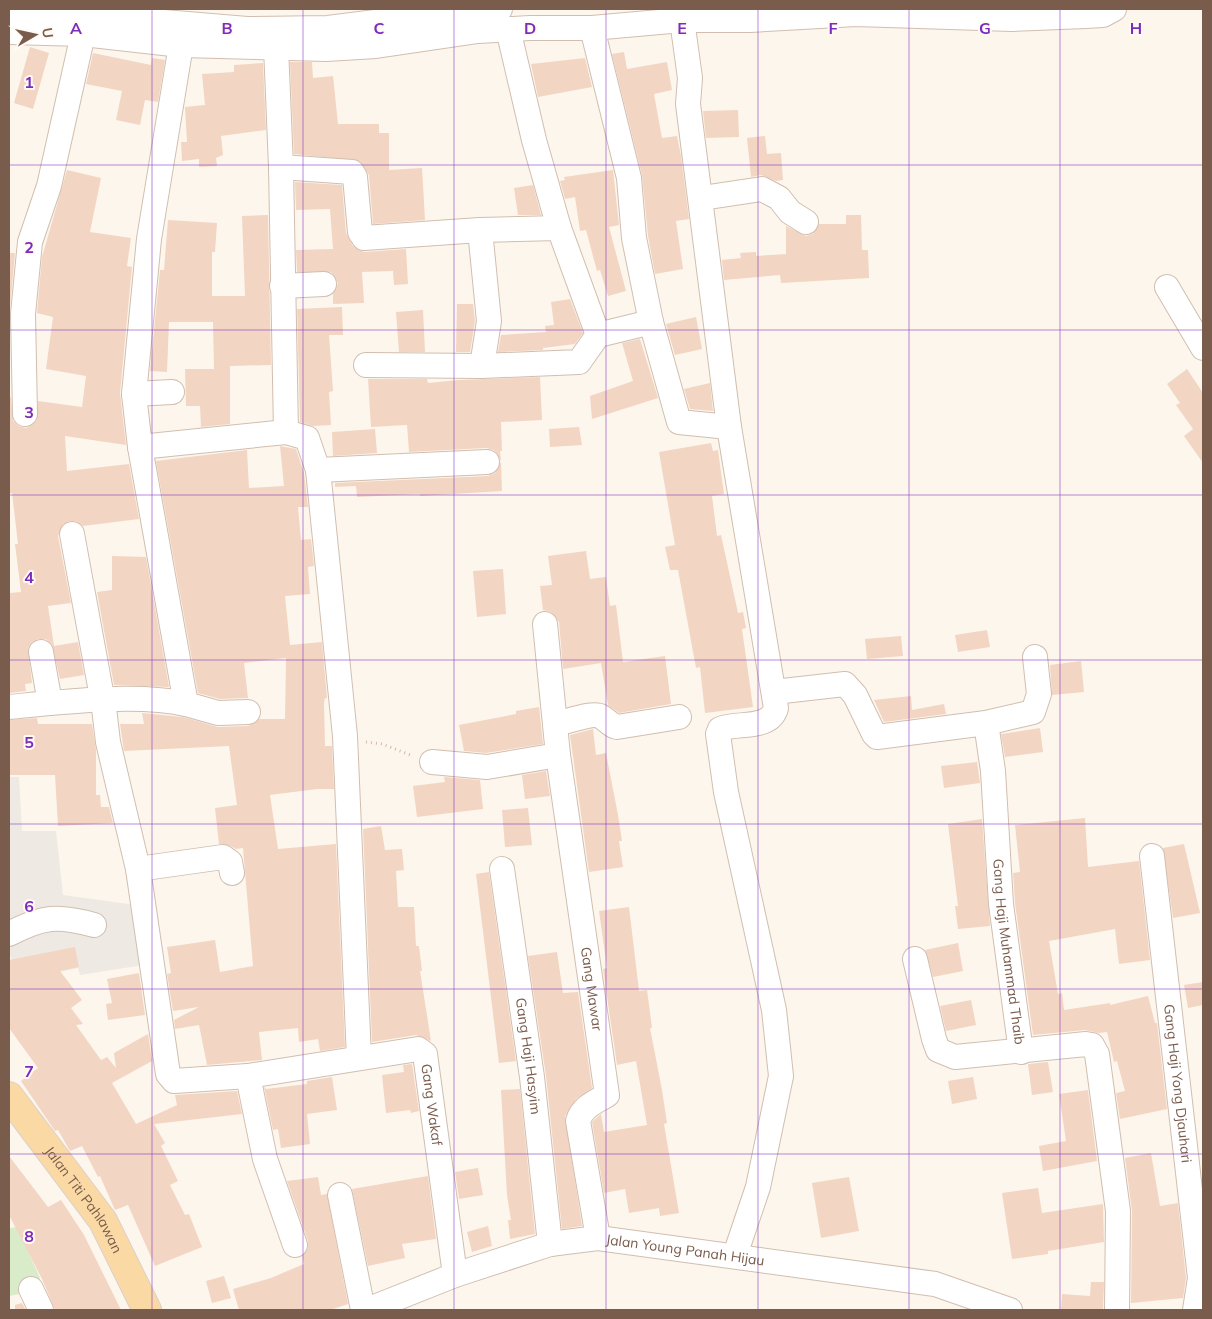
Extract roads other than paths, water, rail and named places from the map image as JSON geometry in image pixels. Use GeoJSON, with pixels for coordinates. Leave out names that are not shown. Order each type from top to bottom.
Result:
{"type":"FeatureCollection","features":[{"type":"Feature","properties":{"kind":"main road","name":"Jalan Titi Pahlawan"},"geometry":{"type":"LineString","coordinates":[[9,1096],[103,1221],[147,1310]]}},
{"type":"Feature","properties":{"kind":"street"},"geometry":{"type":"LineString","coordinates":[[9,14],[247,29],[328,28],[491,20],[592,28],[682,20],[750,20],[778,13],[897,14],[1012,19],[1103,15],[1114,9]]}},
{"type":"Feature","properties":{"kind":"street"},"geometry":{"type":"LineString","coordinates":[[9,32],[83,34],[127,22],[181,45],[326,49],[376,46],[491,20]]}},
{"type":"Feature","properties":{"kind":"street"},"geometry":{"type":"LineString","coordinates":[[491,20],[534,140],[559,228],[598,335]]}},
{"type":"Feature","properties":{"kind":"street"},"geometry":{"type":"LineString","coordinates":[[682,20],[690,78],[688,104],[702,198],[730,427],[776,708],[774,716],[766,722],[728,726],[720,729],[718,734],[726,792],[774,1010],[781,1076],[758,1187],[734,1255]]}},
{"type":"Feature","properties":{"kind":"street"},"geometry":{"type":"LineString","coordinates":[[592,28],[629,178],[634,238],[651,322],[679,422],[730,427]]}},
{"type":"Feature","properties":{"kind":"street"},"geometry":{"type":"LineString","coordinates":[[25,414],[23,314],[30,242],[49,186],[83,34]]}},
{"type":"Feature","properties":{"kind":"street"},"geometry":{"type":"LineString","coordinates":[[181,45],[149,239],[134,394],[140,447],[186,704]]}},
{"type":"Feature","properties":{"kind":"street"},"geometry":{"type":"LineString","coordinates":[[276,48],[281,167],[286,432]]}},
{"type":"Feature","properties":{"kind":"street"},"geometry":{"type":"LineString","coordinates":[[281,167],[352,172],[355,177],[360,232],[364,238],[480,230],[559,228]]}},
{"type":"Feature","properties":{"kind":"street"},"geometry":{"type":"LineString","coordinates":[[702,198],[762,189],[772,193],[790,212],[806,222]]}},
{"type":"Feature","properties":{"kind":"street"},"geometry":{"type":"LineString","coordinates":[[480,230],[489,321],[482,366]]}},
{"type":"Feature","properties":{"kind":"street"},"geometry":{"type":"LineString","coordinates":[[282,286],[324,284]]}},
{"type":"Feature","properties":{"kind":"street"},"geometry":{"type":"LineString","coordinates":[[1167,287],[1203,348]]}},
{"type":"Feature","properties":{"kind":"street"},"geometry":{"type":"LineString","coordinates":[[366,365],[482,366],[579,362],[598,335],[651,322]]}},
{"type":"Feature","properties":{"kind":"street"},"geometry":{"type":"LineString","coordinates":[[134,394],[172,392]]}},
{"type":"Feature","properties":{"kind":"street"},"geometry":{"type":"LineString","coordinates":[[140,447],[286,432],[307,438],[318,470],[342,696],[359,1058]]}},
{"type":"Feature","properties":{"kind":"street"},"geometry":{"type":"LineString","coordinates":[[318,470],[487,462]]}},
{"type":"Feature","properties":{"kind":"street"},"geometry":{"type":"LineString","coordinates":[[72,534],[103,704],[108,742],[138,869],[223,857],[230,862],[232,873]]}},
{"type":"Feature","properties":{"kind":"street","name":"Gang Mawar"},"geometry":{"type":"LineString","coordinates":[[545,624],[558,755],[607,1096],[580,1114],[578,1121],[598,1238]]}},
{"type":"Feature","properties":{"kind":"street"},"geometry":{"type":"LineString","coordinates":[[41,652],[50,703]]}},
{"type":"Feature","properties":{"kind":"street"},"geometry":{"type":"LineString","coordinates":[[774,692],[845,684],[855,696],[877,737],[986,723],[1033,712],[1039,694],[1035,657]]}},
{"type":"Feature","properties":{"kind":"street"},"geometry":{"type":"LineString","coordinates":[[9,707],[50,703],[103,704],[173,700],[218,713],[248,712]]}},
{"type":"Feature","properties":{"kind":"street"},"geometry":{"type":"LineString","coordinates":[[556,724],[593,715],[600,716],[610,725],[618,727],[679,717]]}},
{"type":"Feature","properties":{"kind":"street","name":"Gang Haji Muhammad Thaib"},"geometry":{"type":"LineString","coordinates":[[986,723],[993,771],[1002,904],[1021,1052],[1086,1044],[1092,1045],[1097,1054],[1118,1211],[1117,1310]]}},
{"type":"Feature","properties":{"kind":"street"},"geometry":{"type":"LineString","coordinates":[[432,762],[487,767],[558,755]]}},
{"type":"Feature","properties":{"kind":"street","name":"Gang Haji Yong Djauhari"},"geometry":{"type":"LineString","coordinates":[[1152,856],[1201,1271],[1195,1310]]}},
{"type":"Feature","properties":{"kind":"street","name":"Gang Wakaf"},"geometry":{"type":"LineString","coordinates":[[138,869],[168,1074],[174,1081],[248,1076],[418,1049],[425,1054],[455,1275]]}},
{"type":"Feature","properties":{"kind":"street","name":"Gang Haji Hasyim"},"geometry":{"type":"LineString","coordinates":[[502,869],[532,1077],[550,1244]]}},
{"type":"Feature","properties":{"kind":"street"},"geometry":{"type":"LineString","coordinates":[[9,934],[33,924],[58,918],[67,918],[94,925]]}},
{"type":"Feature","properties":{"kind":"street"},"geometry":{"type":"LineString","coordinates":[[915,959],[938,1050],[955,1057],[1021,1052]]}},
{"type":"Feature","properties":{"kind":"street"},"geometry":{"type":"LineString","coordinates":[[248,1076],[265,1159],[295,1245]]}},
{"type":"Feature","properties":{"kind":"street"},"geometry":{"type":"LineString","coordinates":[[340,1195],[365,1310]]}},
{"type":"Feature","properties":{"kind":"street","name":"Jalan Young Panah Hijau"},"geometry":{"type":"LineString","coordinates":[[365,1310],[455,1275],[550,1244],[598,1238],[734,1255],[839,1272],[935,1284],[1010,1310]]}}]}
